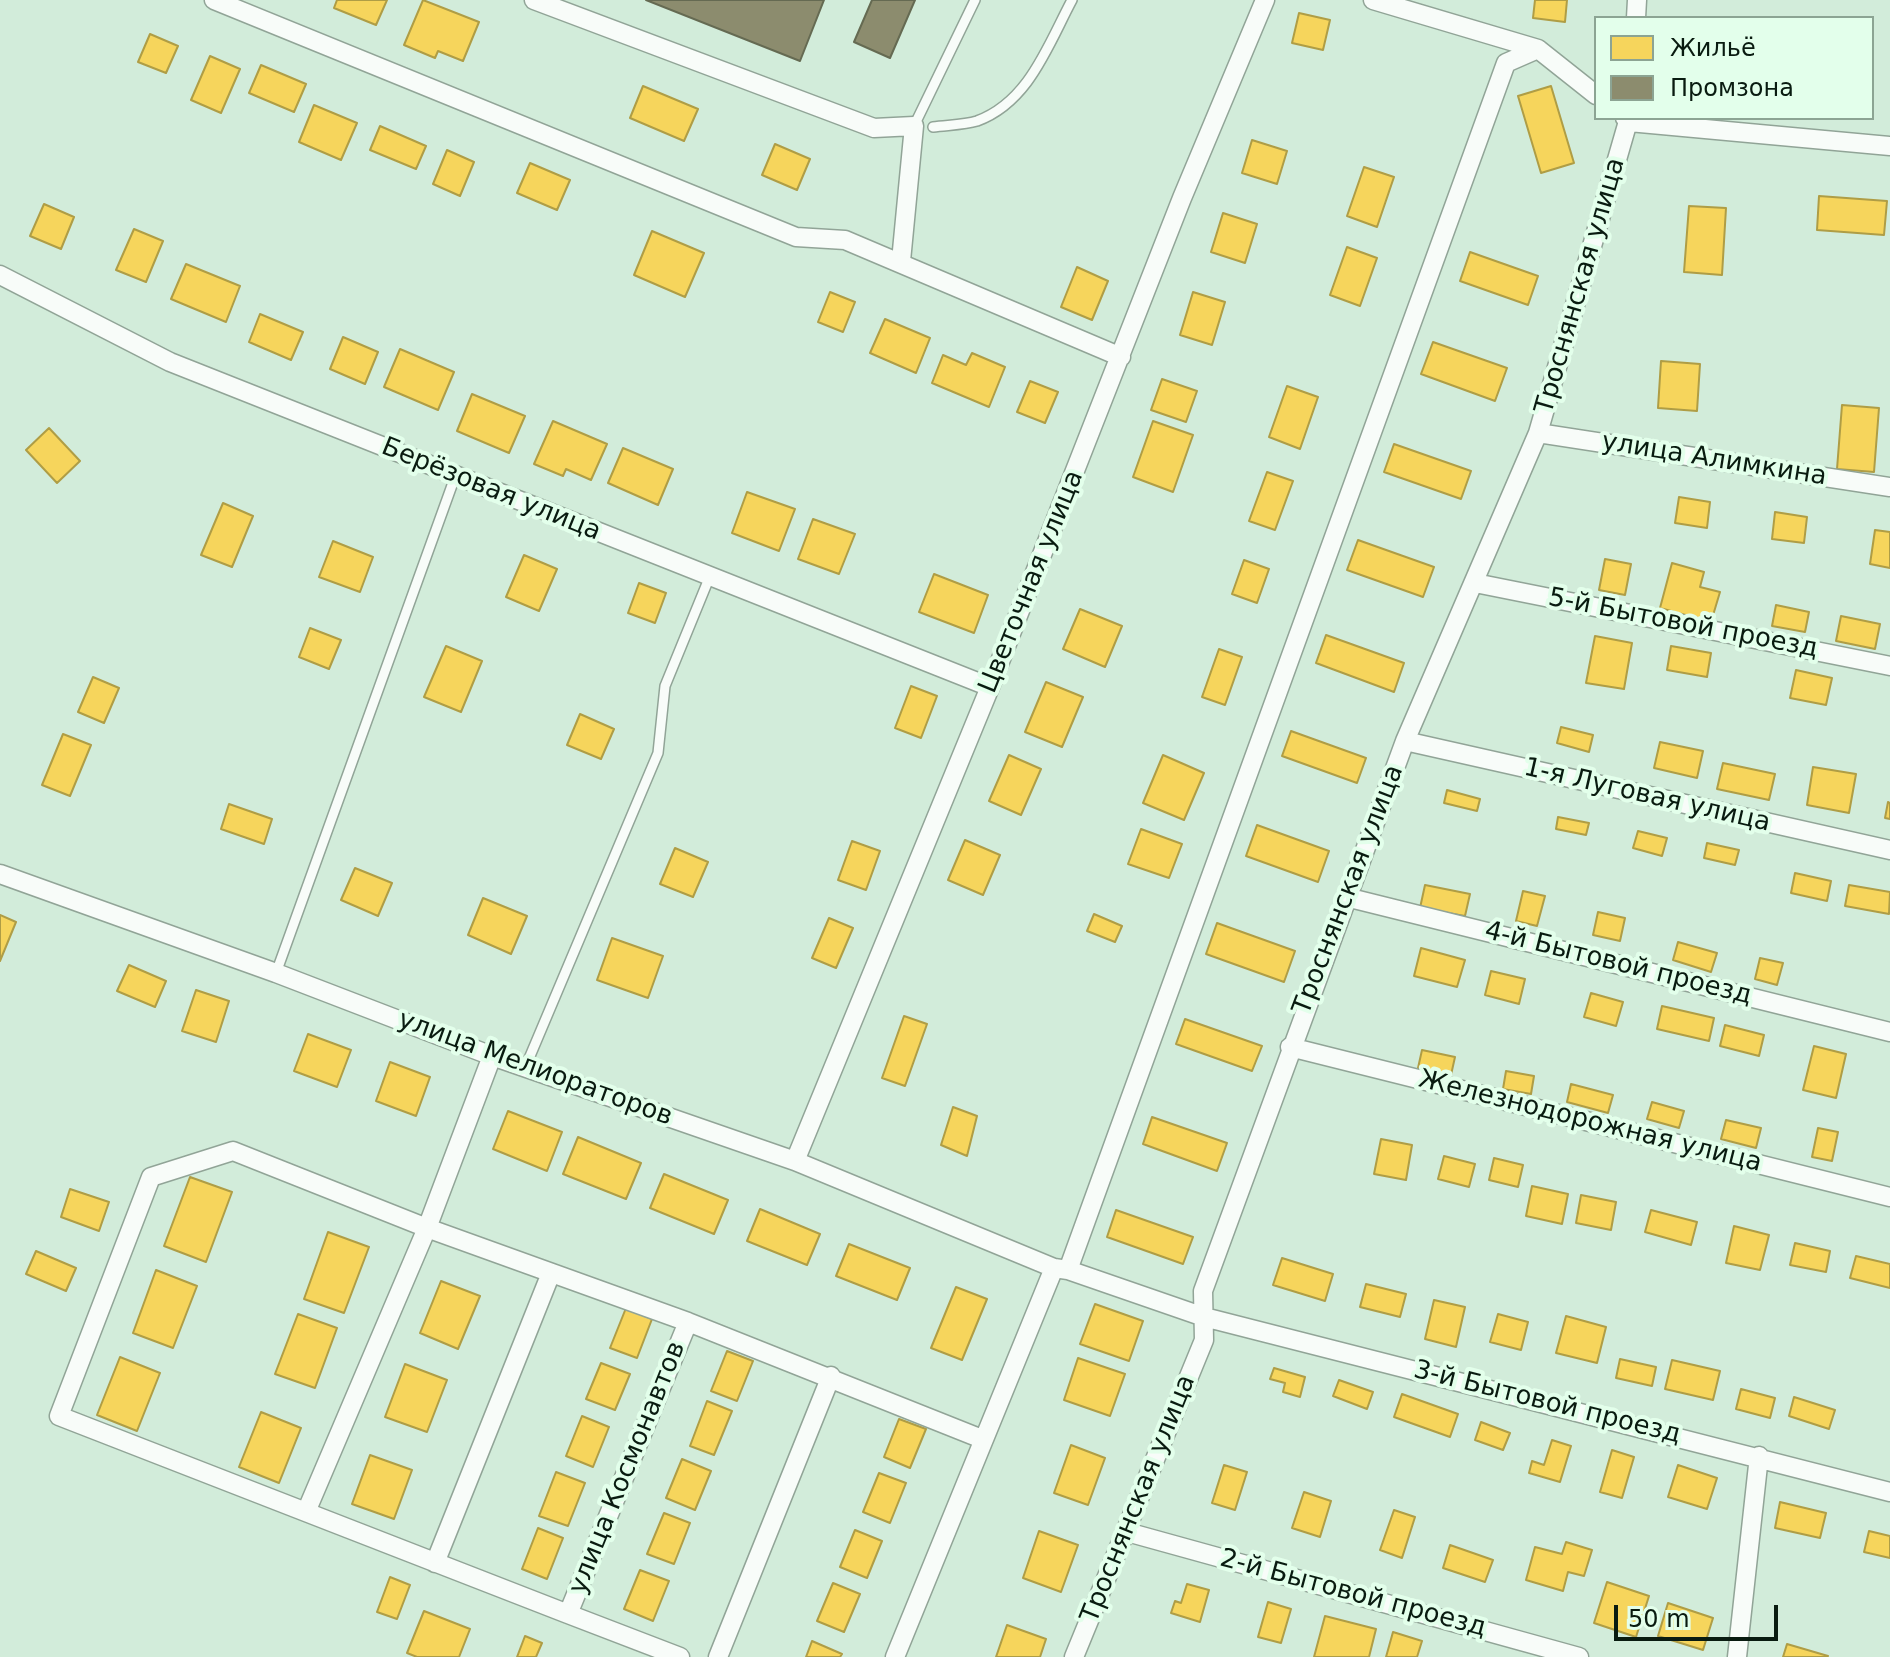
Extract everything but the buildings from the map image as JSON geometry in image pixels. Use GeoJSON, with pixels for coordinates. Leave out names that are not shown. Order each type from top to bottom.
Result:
{"type":"FeatureCollection","features":[{"type":"Feature","properties":{"kind":"street"},"geometry":{"type":"LineString","coordinates":[[214,0],[237,4],[796,237],[845,240],[901,261],[1121,357]]}},
{"type":"Feature","properties":{"kind":"street"},"geometry":{"type":"LineString","coordinates":[[534,0],[575,7],[874,128],[914,126],[901,261]]}},
{"type":"Feature","properties":{"kind":"street","name":"Цветочная улица"},"geometry":{"type":"LineString","coordinates":[[795,1161],[990,687],[1182,198],[1265,0]]}},
{"type":"Feature","properties":{"kind":"street"},"geometry":{"type":"LineString","coordinates":[[1373,0],[1538,49],[1594,93]]}},
{"type":"Feature","properties":{"kind":"street"},"geometry":{"type":"LineString","coordinates":[[895,1657],[982,1439],[1061,1269],[1506,63],[1538,49]]}},
{"type":"Feature","properties":{"kind":"street","name":"Троснянская улица"},"geometry":{"type":"LineString","coordinates":[[1074,1657],[1204,1340],[1203,1291],[1290,1047],[1405,741],[1538,433],[1628,120]]}},
{"type":"Feature","properties":{"kind":"street"},"geometry":{"type":"LineString","coordinates":[[1638,120],[1890,146]]}},
{"type":"Feature","properties":{"kind":"street","name":"Берёзовая улица"},"geometry":{"type":"LineString","coordinates":[[0,275],[170,362],[990,687]]}},
{"type":"Feature","properties":{"kind":"street","name":"улица Алимкина"},"geometry":{"type":"LineString","coordinates":[[1538,433],[1890,487]]}},
{"type":"Feature","properties":{"kind":"street","name":"5-й Бытовой проезд"},"geometry":{"type":"LineString","coordinates":[[1475,583],[1890,666]]}},
{"type":"Feature","properties":{"kind":"street","name":"1-я Луговая улица"},"geometry":{"type":"LineString","coordinates":[[1405,741],[1890,850]]}},
{"type":"Feature","properties":{"kind":"street","name":"улица Мелиораторов"},"geometry":{"type":"LineString","coordinates":[[0,874],[276,973],[525,1068],[795,1161],[1061,1269]]}},
{"type":"Feature","properties":{"kind":"street","name":"4-й Бытовой проезд"},"geometry":{"type":"LineString","coordinates":[[1346,897],[1890,1032]]}},
{"type":"Feature","properties":{"kind":"street","name":"Железнодорожная улица"},"geometry":{"type":"LineString","coordinates":[[1290,1047],[1890,1197]]}},
{"type":"Feature","properties":{"kind":"street"},"geometry":{"type":"LineString","coordinates":[[306,1512],[427,1228],[492,1056]]}},
{"type":"Feature","properties":{"kind":"street","name":"улица Космонавтов"},"geometry":{"type":"LineString","coordinates":[[680,1657],[59,1416],[151,1177],[233,1151],[427,1228],[831,1376],[982,1439]]}},
{"type":"Feature","properties":{"kind":"street","name":"3-й Бытовой проезд"},"geometry":{"type":"LineString","coordinates":[[1061,1269],[1204,1317],[1759,1456],[1890,1492]]}},
{"type":"Feature","properties":{"kind":"street"},"geometry":{"type":"LineString","coordinates":[[435,1563],[551,1273]]}},
{"type":"Feature","properties":{"kind":"street","name":"улица Космонавтов"},"geometry":{"type":"LineString","coordinates":[[568,1614],[688,1322]]}},
{"type":"Feature","properties":{"kind":"street"},"geometry":{"type":"LineString","coordinates":[[718,1657],[831,1376]]}},
{"type":"Feature","properties":{"kind":"street"},"geometry":{"type":"LineString","coordinates":[[1737,1657],[1759,1456]]}},
{"type":"Feature","properties":{"kind":"street","name":"2-й Бытовой проезд"},"geometry":{"type":"LineString","coordinates":[[1127,1532],[1579,1657]]}},
{"type":"Feature","properties":{"kind":"lane"},"geometry":{"type":"LineString","coordinates":[[914,126],[975,0]]}},
{"type":"Feature","properties":{"kind":"lane"},"geometry":{"type":"LineString","coordinates":[[933,127],[977,121],[1011,103],[1025,87],[1072,0]]}},
{"type":"Feature","properties":{"kind":"lane"},"geometry":{"type":"LineString","coordinates":[[276,973],[455,477]]}},
{"type":"Feature","properties":{"kind":"lane"},"geometry":{"type":"LineString","coordinates":[[525,1068],[658,753],[665,686],[710,576]]}}]}
